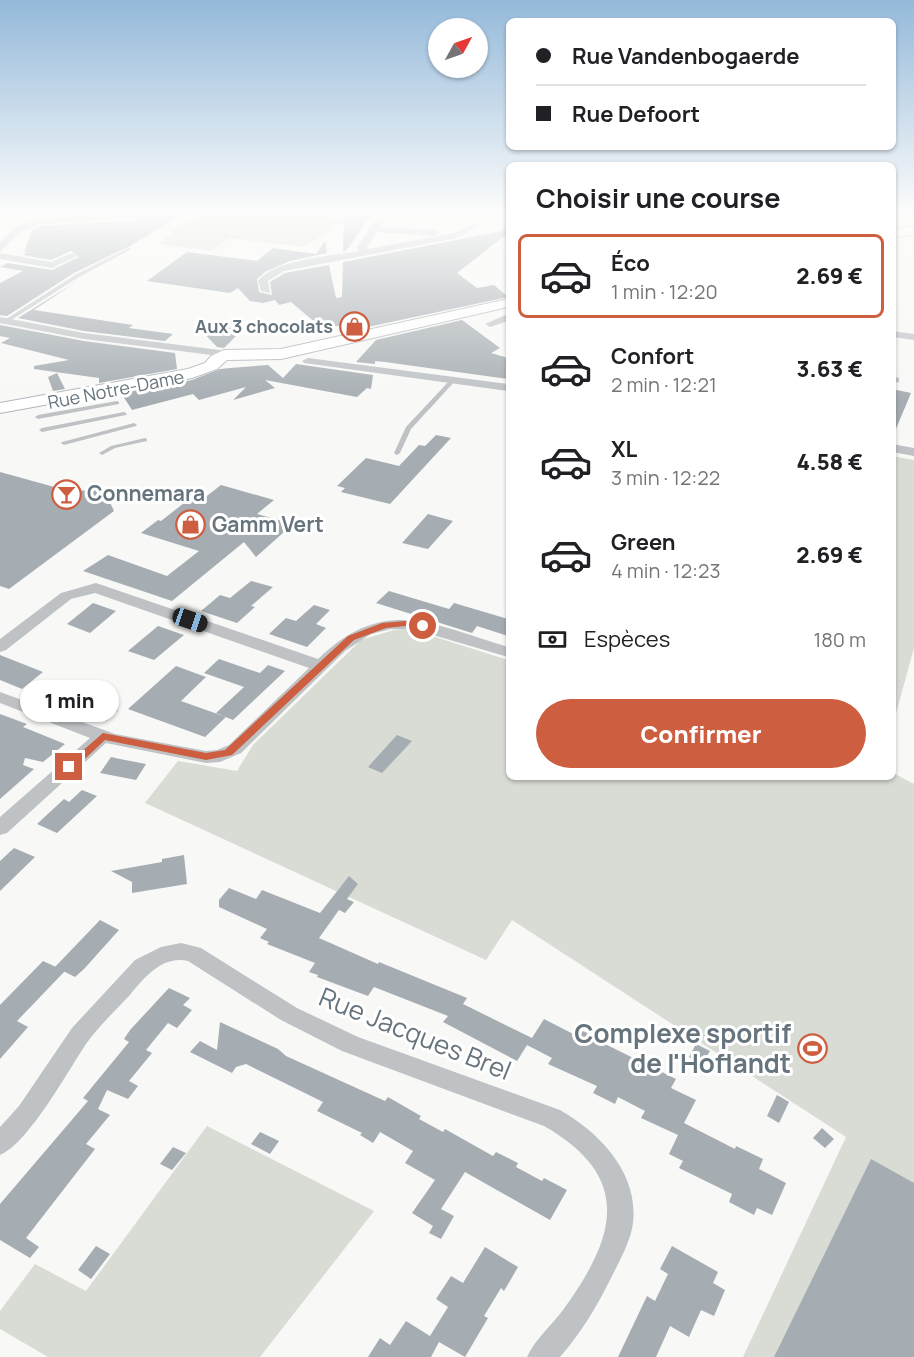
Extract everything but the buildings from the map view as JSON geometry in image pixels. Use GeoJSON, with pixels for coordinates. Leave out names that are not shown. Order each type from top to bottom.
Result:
{"type":"FeatureCollection","features":[{"type":"Feature","properties":{"kind":"main road","name":"Rue Notre-Dame"},"geometry":{"type":"LineString","coordinates":[[0,410],[85,398],[234,361],[275,355],[506,303]]}},
{"type":"Feature","properties":{"kind":"main road","name":"Rue Notre-Dame"},"geometry":{"type":"LineString","coordinates":[[0,410],[172,377],[200,370],[213,358],[222,366],[234,361],[325,360],[335,352],[338,345],[349,339]]}},
{"type":"Feature","properties":{"kind":"main road"},"geometry":{"type":"LineString","coordinates":[[316,345],[328,346],[335,352]]}},
{"type":"Feature","properties":{"kind":"street"},"geometry":{"type":"LineString","coordinates":[[266,291],[263,281],[271,275]]}},
{"type":"Feature","properties":{"kind":"street"},"geometry":{"type":"LineString","coordinates":[[490,324],[506,318]]}},
{"type":"Feature","properties":{"kind":"street"},"geometry":{"type":"LineString","coordinates":[[3,321],[65,333],[134,342],[213,358]]}},
{"type":"Feature","properties":{"kind":"street"},"geometry":{"type":"LineString","coordinates":[[896,334],[914,336]]}},
{"type":"Feature","properties":{"kind":"street"},"geometry":{"type":"LineString","coordinates":[[335,352],[344,362],[363,368]]}},
{"type":"Feature","properties":{"kind":"street"},"geometry":{"type":"LineString","coordinates":[[308,361],[506,388]]}},
{"type":"Feature","properties":{"kind":"street"},"geometry":{"type":"LineString","coordinates":[[896,449],[914,452]]}},
{"type":"Feature","properties":{"kind":"street"},"geometry":{"type":"LineString","coordinates":[[0,647],[66,596],[96,588],[321,666]]}},
{"type":"Feature","properties":{"kind":"street"},"geometry":{"type":"LineString","coordinates":[[0,697],[103,736],[206,757],[220,756],[235,749],[345,643],[358,634],[398,624],[430,627],[506,651]]}},
{"type":"Feature","properties":{"kind":"street"},"geometry":{"type":"LineString","coordinates":[[0,828],[103,736]]}},
{"type":"Feature","properties":{"kind":"street","name":"Rue Jacques Brel"},"geometry":{"type":"LineString","coordinates":[[0,1144],[33,1106],[80,1035],[142,966],[154,958],[174,951],[194,954],[289,1014],[350,1044],[559,1121],[579,1134],[601,1155],[620,1199],[621,1213],[617,1234],[585,1303],[568,1328],[541,1357]]}},
{"type":"Feature","properties":{"kind":"lane"},"geometry":{"type":"LineString","coordinates":[[3,321],[78,275]]}},
{"type":"Feature","properties":{"kind":"lane"},"geometry":{"type":"LineString","coordinates":[[397,453],[408,428],[453,380]]}},
{"type":"Feature","properties":{"kind":"lane"},"geometry":{"type":"LineString","coordinates":[[38,417],[117,403]]}},
{"type":"Feature","properties":{"kind":"lane"},"geometry":{"type":"LineString","coordinates":[[42,430],[124,414]]}},
{"type":"Feature","properties":{"kind":"lane"},"geometry":{"type":"LineString","coordinates":[[64,443],[134,425]]}},
{"type":"Feature","properties":{"kind":"lane"},"geometry":{"type":"LineString","coordinates":[[102,453],[113,447],[145,440]]}},
{"type":"Feature","properties":{"kind":"shaded area"},"geometry":{"type":"Polygon","coordinates":[[[896,457],[914,460],[914,648],[896,713],[896,457]]]}},
{"type":"Feature","properties":{"kind":"shaded area","name":"Complexe sportif de l'Hoflandt"},"geometry":{"type":"Polygon","coordinates":[[[394,630],[413,630],[506,659],[506,780],[896,780],[896,775],[914,784],[914,1357],[743,1357],[846,1137],[512,920],[486,960],[145,803],[178,761],[237,771],[253,745],[361,640],[394,630]]]}},
{"type":"Feature","properties":{"kind":"shaded area"},"geometry":{"type":"Polygon","coordinates":[[[207,1126],[374,1211],[260,1357],[48,1357],[0,1329],[0,1311],[35,1264],[86,1291],[207,1126]]]}},
{"type":"Feature","properties":{"kind":"place","name":"Aux 3 chocolats"},"geometry":{"type":"Point","coordinates":[354,327]}},
{"type":"Feature","properties":{"kind":"place","name":"Connemara"},"geometry":{"type":"Point","coordinates":[66,494]}},
{"type":"Feature","properties":{"kind":"place","name":"Gamm Vert"},"geometry":{"type":"Point","coordinates":[191,525]}},
{"type":"Feature","properties":{"kind":"place","name":"Complexe sportif de l'Hoflandt"},"geometry":{"type":"Point","coordinates":[812,1049]}},
{"type":"Feature","properties":{"kind":"route"},"geometry":{"type":"LineString","coordinates":[[69,767],[103,736],[206,757],[228,753],[235,749],[351,638],[364,631],[385,625],[405,623],[423,626]]}}]}
